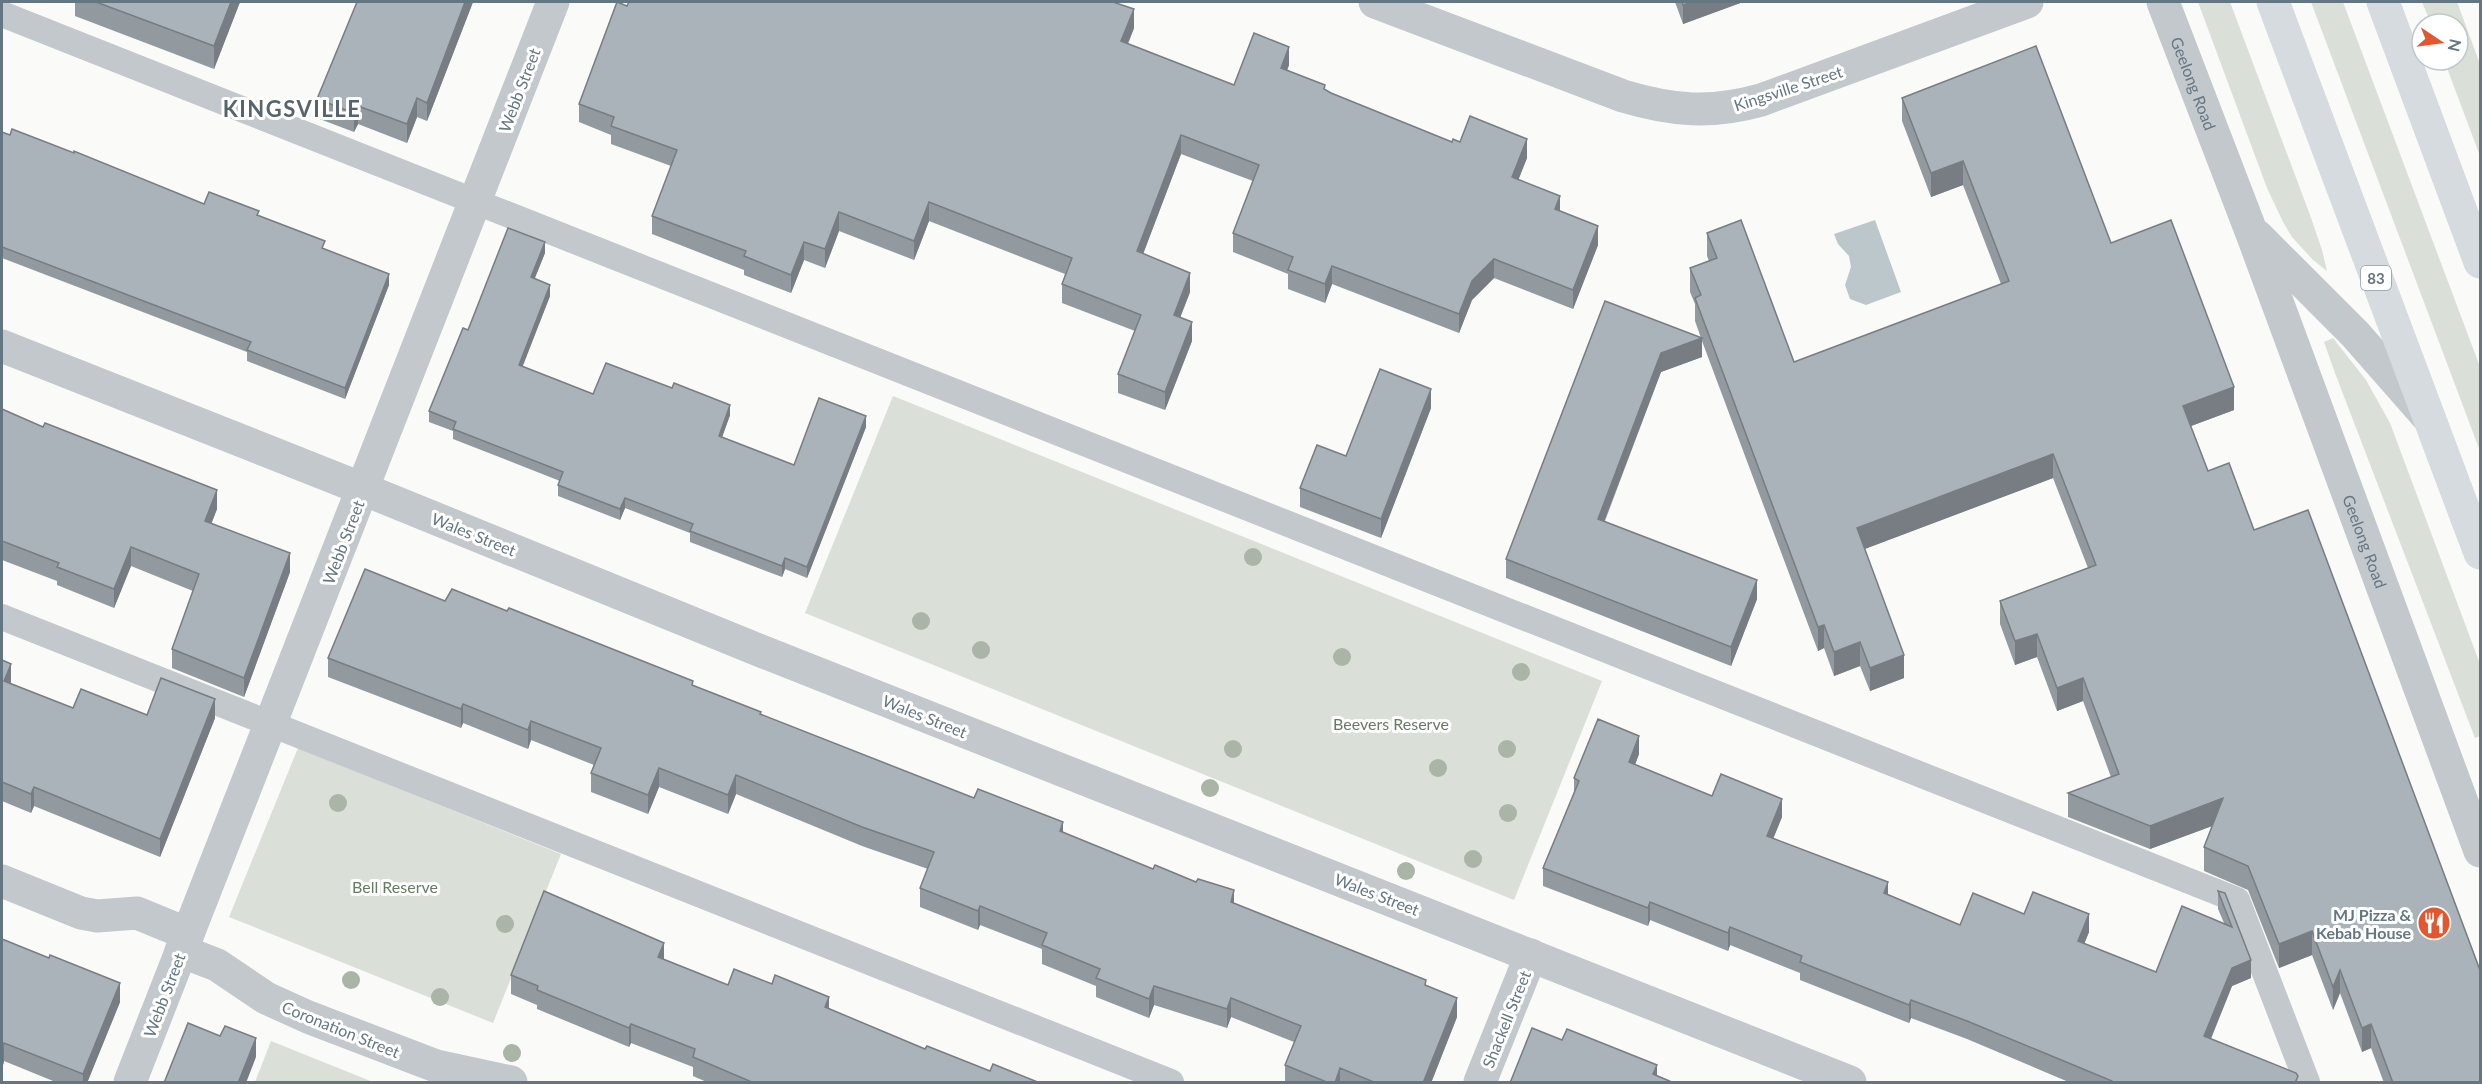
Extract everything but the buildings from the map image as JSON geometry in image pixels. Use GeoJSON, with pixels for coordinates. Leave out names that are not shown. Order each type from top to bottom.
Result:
{"type":"FeatureCollection","features":[{"type":"Feature","properties":{"kind":"highway","name":"Geelong Road"},"geometry":{"type":"LineString","coordinates":[[2273,2],[2481,553]]}},
{"type":"Feature","properties":{"kind":"highway"},"geometry":{"type":"LineString","coordinates":[[2383,2],[2481,262]]}},
{"type":"Feature","properties":{"kind":"street","name":"Webb Street"},"geometry":{"type":"LineString","coordinates":[[130,1083],[553,2]]}},
{"type":"Feature","properties":{"kind":"street","name":"Kingsville Street"},"geometry":{"type":"LineString","coordinates":[[1375,2],[1623,96],[1666,106],[1699,110],[1719,110],[1761,100],[2027,2]]}},
{"type":"Feature","properties":{"kind":"street","name":"Geelong Road"},"geometry":{"type":"LineString","coordinates":[[2163,2],[2252,231],[2481,851]]}},
{"type":"Feature","properties":{"kind":"street","name":"Geelong Road"},"geometry":{"type":"LineString","coordinates":[[2252,231],[2355,334],[2428,417]]}},
{"type":"Feature","properties":{"kind":"street","name":"Wales Street"},"geometry":{"type":"LineString","coordinates":[[2,346],[363,489],[756,649],[1850,1083]]}},
{"type":"Feature","properties":{"kind":"street","name":"Coronation Street"},"geometry":{"type":"LineString","coordinates":[[2,881],[81,913],[97,916],[137,913],[266,998],[308,1017],[435,1066],[511,1083]]}},
{"type":"Feature","properties":{"kind":"street","name":"Shackell Street"},"geometry":{"type":"LineString","coordinates":[[1480,1083],[1531,955]]}},
{"type":"Feature","properties":{"kind":"lane"},"geometry":{"type":"LineString","coordinates":[[2,14],[2237,900],[2307,1083]]}},
{"type":"Feature","properties":{"kind":"lane"},"geometry":{"type":"LineString","coordinates":[[2,617],[1171,1083]]}},
{"type":"Feature","properties":{"kind":"green space"},"geometry":{"type":"Polygon","coordinates":[[[2198,2],[2230,2],[2310,215],[2327,271],[2313,260],[2292,237],[2283,222],[2267,188],[2198,2]]]}},
{"type":"Feature","properties":{"kind":"green space"},"geometry":{"type":"Polygon","coordinates":[[[2311,2],[2343,2],[2480,367],[2480,451],[2311,2]]]}},
{"type":"Feature","properties":{"kind":"green space"},"geometry":{"type":"Polygon","coordinates":[[[2422,2],[2457,2],[2461,12],[2426,12],[2422,2]]]}},
{"type":"Feature","properties":{"kind":"green space"},"geometry":{"type":"Polygon","coordinates":[[[2470,37],[2480,64],[2480,156],[2448,72],[2470,72],[2470,37]]]}},
{"type":"Feature","properties":{"kind":"green space"},"geometry":{"type":"Polygon","coordinates":[[[2333,338],[2366,380],[2390,423],[2480,664],[2480,736],[2475,738],[2335,373],[2324,342],[2333,338]]]}},
{"type":"Feature","properties":{"kind":"green space","name":"Beevers Reserve"},"geometry":{"type":"Polygon","coordinates":[[[893,396],[1602,681],[1514,900],[805,613],[893,396]]]}},
{"type":"Feature","properties":{"kind":"green space","name":"Bell Reserve"},"geometry":{"type":"Polygon","coordinates":[[[298,748],[561,854],[493,1023],[229,917],[298,748]]]}},
{"type":"Feature","properties":{"kind":"green space"},"geometry":{"type":"Polygon","coordinates":[[[271,1041],[373,1082],[255,1082],[271,1041]]]}},
{"type":"Feature","properties":{"kind":"shaded area"},"geometry":{"type":"Polygon","coordinates":[[[1875,220],[1901,292],[1866,305],[1850,299],[1845,285],[1851,267],[1849,256],[1838,244],[1834,234],[1875,220]]]}},
{"type":"Feature","properties":{"kind":"place","name":"MJ Pizza & Kebab House"},"geometry":{"type":"Point","coordinates":[2434,923]}},
{"type":"Feature","properties":{"kind":"district","name":"KINGSVILLE"},"geometry":{"type":"Point","coordinates":[292,108]}}]}
